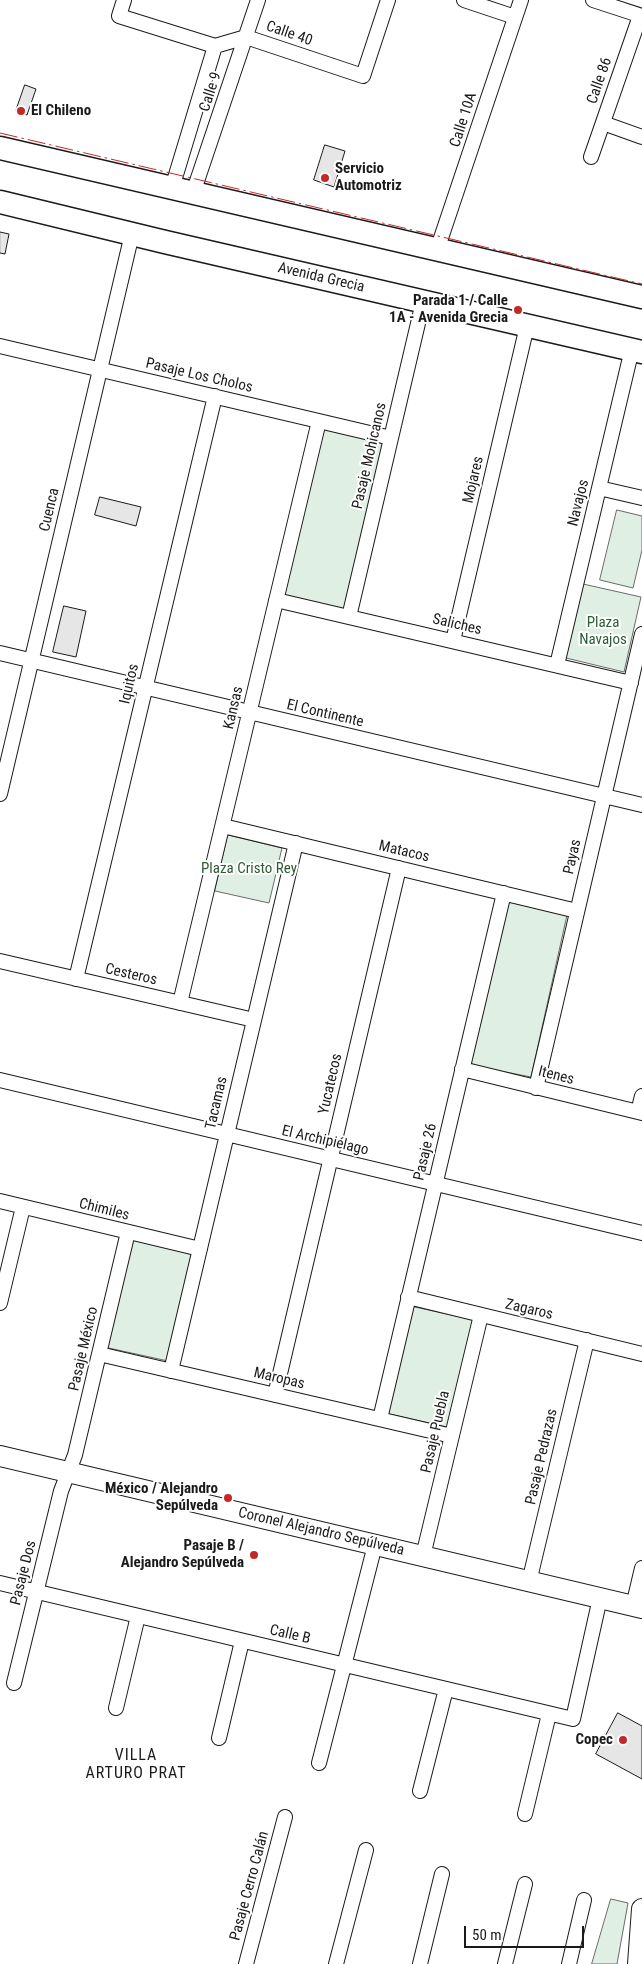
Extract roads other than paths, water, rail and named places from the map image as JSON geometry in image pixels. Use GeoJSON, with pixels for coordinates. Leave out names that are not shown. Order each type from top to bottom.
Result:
{"type":"FeatureCollection","features":[{"type":"Feature","properties":{"kind":"main road"},"geometry":{"type":"LineString","coordinates":[[0,148],[642,297]]}},
{"type":"Feature","properties":{"kind":"main road","name":"Avenida Grecia"},"geometry":{"type":"LineString","coordinates":[[0,202],[423,302],[637,350]]}},
{"type":"Feature","properties":{"kind":"street"},"geometry":{"type":"LineString","coordinates":[[124,0],[119,16],[215,46]]}},
{"type":"Feature","properties":{"kind":"street","name":"Calle 9"},"geometry":{"type":"LineString","coordinates":[[182,191],[246,37],[258,0]]}},
{"type":"Feature","properties":{"kind":"street","name":"Calle 40"},"geometry":{"type":"LineString","coordinates":[[215,46],[246,37],[363,76],[388,0]]}},
{"type":"Feature","properties":{"kind":"street"},"geometry":{"type":"LineString","coordinates":[[464,0],[515,17]]}},
{"type":"Feature","properties":{"kind":"street","name":"Calle 10A"},"geometry":{"type":"LineString","coordinates":[[437,250],[521,0]]}},
{"type":"Feature","properties":{"kind":"street"},"geometry":{"type":"LineString","coordinates":[[593,0],[641,16]]}},
{"type":"Feature","properties":{"kind":"street","name":"Calle 86"},"geometry":{"type":"LineString","coordinates":[[590,157],[641,16]]}},
{"type":"Feature","properties":{"kind":"street","name":"Calle 9"},"geometry":{"type":"LineString","coordinates":[[182,191],[177,165],[215,46]]}},
{"type":"Feature","properties":{"kind":"street"},"geometry":{"type":"LineString","coordinates":[[602,123],[642,137]]}},
{"type":"Feature","properties":{"kind":"street","name":"Cuenca"},"geometry":{"type":"LineString","coordinates":[[0,794],[132,234]]}},
{"type":"Feature","properties":{"kind":"street","name":"Pasaje Mohicanos"},"geometry":{"type":"LineString","coordinates":[[349,617],[423,302]]}},
{"type":"Feature","properties":{"kind":"street","name":"Mojares"},"geometry":{"type":"LineString","coordinates":[[453,641],[527,326]]}},
{"type":"Feature","properties":{"kind":"street","name":"Pasaje Los Cholos"},"geometry":{"type":"LineString","coordinates":[[0,346],[391,438]]}},
{"type":"Feature","properties":{"kind":"street","name":"Navajos"},"geometry":{"type":"LineString","coordinates":[[556,665],[599,488],[637,350]]}},
{"type":"Feature","properties":{"kind":"street","name":"Iquitos"},"geometry":{"type":"LineString","coordinates":[[76,979],[214,396]]}},
{"type":"Feature","properties":{"kind":"street","name":"Kansas"},"geometry":{"type":"LineString","coordinates":[[180,1003],[319,421]]}},
{"type":"Feature","properties":{"kind":"street"},"geometry":{"type":"LineString","coordinates":[[599,488],[642,498]]}},
{"type":"Feature","properties":{"kind":"street","name":"Saliches"},"geometry":{"type":"LineString","coordinates":[[276,600],[631,683]]}},
{"type":"Feature","properties":{"kind":"street","name":"Payas"},"geometry":{"type":"LineString","coordinates":[[536,1088],[642,634]]}},
{"type":"Feature","properties":{"kind":"street","name":"El Continente"},"geometry":{"type":"LineString","coordinates":[[0,654],[642,806]]}},
{"type":"Feature","properties":{"kind":"street","name":"Matacos"},"geometry":{"type":"LineString","coordinates":[[222,826],[577,910]]}},
{"type":"Feature","properties":{"kind":"street","name":"Tacamas"},"geometry":{"type":"LineString","coordinates":[[171,1371],[296,843]]}},
{"type":"Feature","properties":{"kind":"street","name":"Yucatecos"},"geometry":{"type":"LineString","coordinates":[[275,1395],[399,868]]}},
{"type":"Feature","properties":{"kind":"street","name":"Pasaje 26"},"geometry":{"type":"LineString","coordinates":[[380,1420],[504,893]]}},
{"type":"Feature","properties":{"kind":"street","name":"Cesteros"},"geometry":{"type":"LineString","coordinates":[[0,960],[254,1020]]}},
{"type":"Feature","properties":{"kind":"street","name":"Itenes"},"geometry":{"type":"LineString","coordinates":[[462,1070],[640,1113]]}},
{"type":"Feature","properties":{"kind":"street","name":"El Archipiélago"},"geometry":{"type":"LineString","coordinates":[[0,1080],[642,1233]]}},
{"type":"Feature","properties":{"kind":"street"},"geometry":{"type":"LineString","coordinates":[[640,1113],[642,1096]]}},
{"type":"Feature","properties":{"kind":"street","name":"Chimiles"},"geometry":{"type":"LineString","coordinates":[[0,1201],[200,1249]]}},
{"type":"Feature","properties":{"kind":"street"},"geometry":{"type":"LineString","coordinates":[[0,1303],[23,1207]]}},
{"type":"Feature","properties":{"kind":"street","name":"Pasaje México"},"geometry":{"type":"LineString","coordinates":[[69,1473],[75,1455],[128,1232]]}},
{"type":"Feature","properties":{"kind":"street","name":"Zagaros"},"geometry":{"type":"LineString","coordinates":[[408,1297],[642,1354]]}},
{"type":"Feature","properties":{"kind":"street","name":"Pasaje Puebla"},"geometry":{"type":"LineString","coordinates":[[423,1556],[481,1315]]}},
{"type":"Feature","properties":{"kind":"street","name":"Pasaje Pedrazas"},"geometry":{"type":"LineString","coordinates":[[529,1582],[586,1340]]}},
{"type":"Feature","properties":{"kind":"street","name":"Maropas"},"geometry":{"type":"LineString","coordinates":[[99,1354],[452,1436]]}},
{"type":"Feature","properties":{"kind":"street","name":"Coronel Alejandro Sepúlveda"},"geometry":{"type":"LineString","coordinates":[[0,1456],[638,1607]]}},
{"type":"Feature","properties":{"kind":"street","name":"Pasaje Dos"},"geometry":{"type":"LineString","coordinates":[[14,1683],[61,1491],[69,1473]]}},
{"type":"Feature","properties":{"kind":"street"},"geometry":{"type":"LineString","coordinates":[[319,1763],[375,1545]]}},
{"type":"Feature","properties":{"kind":"street"},"geometry":{"type":"LineString","coordinates":[[638,1607],[642,1568]]}},
{"type":"Feature","properties":{"kind":"street","name":"Calle B"},"geometry":{"type":"LineString","coordinates":[[0,1583],[572,1719],[600,1598]]}},
{"type":"Feature","properties":{"kind":"street"},"geometry":{"type":"LineString","coordinates":[[116,1708],[138,1616]]}},
{"type":"Feature","properties":{"kind":"street"},"geometry":{"type":"LineString","coordinates":[[218,1738],[242,1640]]}},
{"type":"Feature","properties":{"kind":"street"},"geometry":{"type":"LineString","coordinates":[[420,1791],[446,1689]]}},
{"type":"Feature","properties":{"kind":"street"},"geometry":{"type":"LineString","coordinates":[[525,1814],[549,1714]]}},
{"type":"Feature","properties":{"kind":"street","name":"Pasaje Cerro Calán"},"geometry":{"type":"LineString","coordinates":[[246,1964],[285,1817]]}},
{"type":"Feature","properties":{"kind":"street"},"geometry":{"type":"LineString","coordinates":[[336,1964],[366,1850]]}},
{"type":"Feature","properties":{"kind":"street"},"geometry":{"type":"LineString","coordinates":[[420,1964],[442,1874]]}},
{"type":"Feature","properties":{"kind":"street"},"geometry":{"type":"LineString","coordinates":[[505,1964],[525,1884]]}},
{"type":"Feature","properties":{"kind":"street"},"geometry":{"type":"LineString","coordinates":[[569,1964],[584,1900]]}},
{"type":"Feature","properties":{"kind":"street"},"geometry":{"type":"LineString","coordinates":[[638,1964],[642,1909]]}},
{"type":"Feature","properties":{"kind":"place","name":"El Chileno"},"geometry":{"type":"Point","coordinates":[21,111]}},
{"type":"Feature","properties":{"kind":"place","name":"Servicio Automotriz"},"geometry":{"type":"Point","coordinates":[325,178]}},
{"type":"Feature","properties":{"kind":"place","name":"Parada 1 / Calle 1A - Avenida Grecia"},"geometry":{"type":"Point","coordinates":[518,310]}},
{"type":"Feature","properties":{"kind":"place","name":"México / Alejandro Sepúlveda"},"geometry":{"type":"Point","coordinates":[228,1498]}},
{"type":"Feature","properties":{"kind":"place","name":"Pasaje B / Alejandro Sepúlveda"},"geometry":{"type":"Point","coordinates":[254,1555]}},
{"type":"Feature","properties":{"kind":"place","name":"Copec"},"geometry":{"type":"Point","coordinates":[623,1740]}},
{"type":"Feature","properties":{"kind":"district","name":"VILLA ARTURO PRAT"},"geometry":{"type":"Point","coordinates":[136,1765]}},
{"type":"Feature","properties":{"kind":"park label","name":"Plaza Navajos"},"geometry":{"type":"Point","coordinates":[603,632]}},
{"type":"Feature","properties":{"kind":"park label","name":"Plaza Cristo Rey"},"geometry":{"type":"Point","coordinates":[249,869]}}]}
